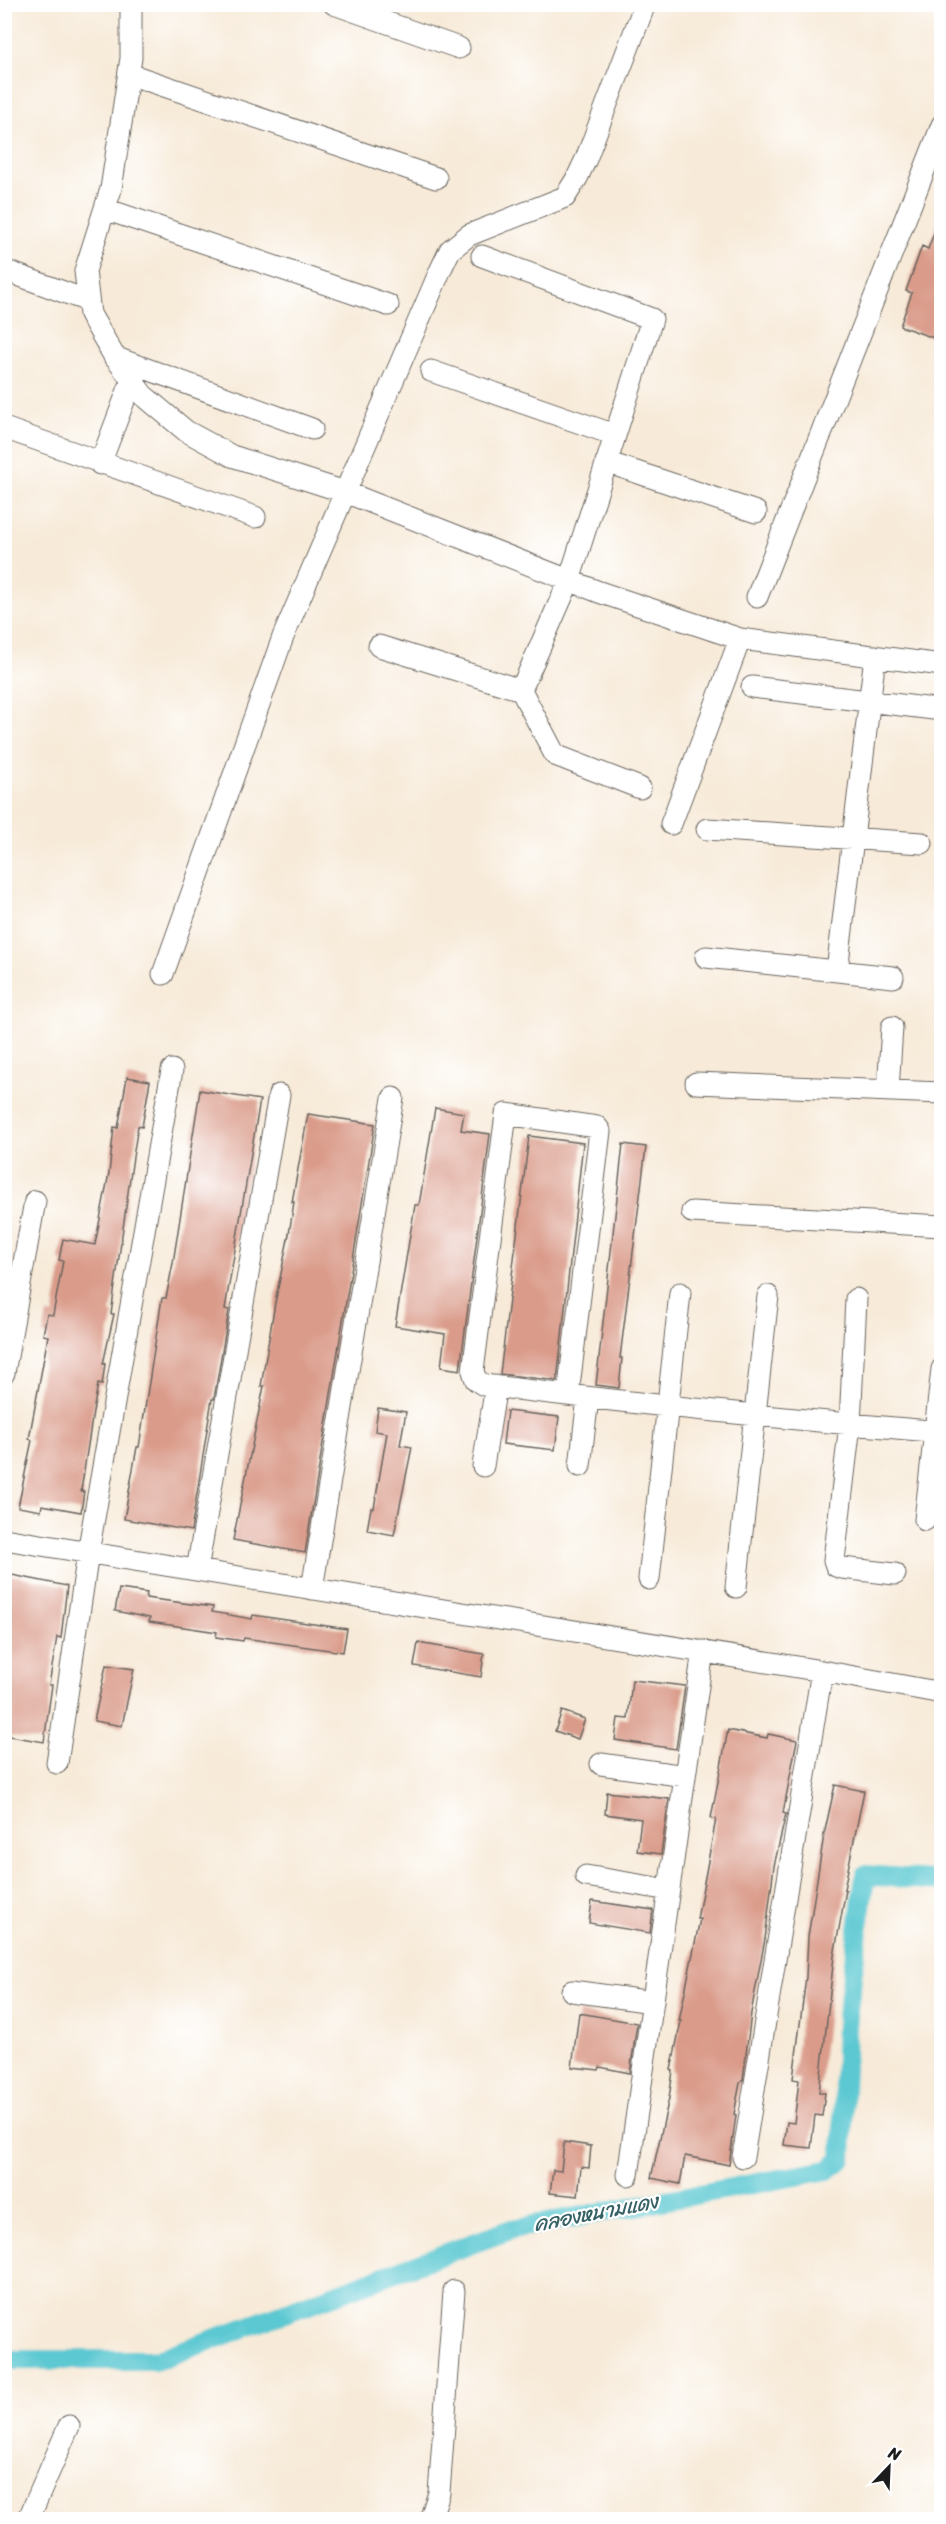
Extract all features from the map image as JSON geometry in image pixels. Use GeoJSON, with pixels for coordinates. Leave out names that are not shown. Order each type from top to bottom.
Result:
{"type":"FeatureCollection","features":[{"type":"Feature","properties":{"kind":"street"},"geometry":{"type":"LineString","coordinates":[[131,4],[129,74],[111,189],[85,271],[88,301],[90,314],[114,356],[143,395],[186,431],[232,456],[345,492],[569,581],[740,639],[942,665]]}},
{"type":"Feature","properties":{"kind":"street"},"geometry":{"type":"LineString","coordinates":[[334,4],[459,48]]}},
{"type":"Feature","properties":{"kind":"street"},"geometry":{"type":"LineString","coordinates":[[163,974],[283,637],[450,250],[469,235],[565,197],[582,169],[645,4]]}},
{"type":"Feature","properties":{"kind":"street"},"geometry":{"type":"LineString","coordinates":[[129,74],[436,178]]}},
{"type":"Feature","properties":{"kind":"street"},"geometry":{"type":"LineString","coordinates":[[757,597],[942,125]]}},
{"type":"Feature","properties":{"kind":"street"},"geometry":{"type":"LineString","coordinates":[[105,209],[388,305]]}},
{"type":"Feature","properties":{"kind":"street"},"geometry":{"type":"LineString","coordinates":[[482,256],[652,319],[569,581],[521,690]]}},
{"type":"Feature","properties":{"kind":"street"},"geometry":{"type":"LineString","coordinates":[[4,270],[88,301]]}},
{"type":"Feature","properties":{"kind":"street"},"geometry":{"type":"LineString","coordinates":[[114,356],[312,429]]}},
{"type":"Feature","properties":{"kind":"street"},"geometry":{"type":"LineString","coordinates":[[431,371],[615,435]]}},
{"type":"Feature","properties":{"kind":"street"},"geometry":{"type":"LineString","coordinates":[[100,464],[132,380]]}},
{"type":"Feature","properties":{"kind":"street"},"geometry":{"type":"LineString","coordinates":[[4,428],[100,464],[255,517]]}},
{"type":"Feature","properties":{"kind":"street"},"geometry":{"type":"LineString","coordinates":[[606,462],[756,512]]}},
{"type":"Feature","properties":{"kind":"street"},"geometry":{"type":"LineString","coordinates":[[671,824],[740,639]]}},
{"type":"Feature","properties":{"kind":"street"},"geometry":{"type":"LineString","coordinates":[[379,646],[521,690],[555,755],[640,788]]}},
{"type":"Feature","properties":{"kind":"street"},"geometry":{"type":"LineString","coordinates":[[837,971],[875,656]]}},
{"type":"Feature","properties":{"kind":"street"},"geometry":{"type":"LineString","coordinates":[[752,687],[942,710]]}},
{"type":"Feature","properties":{"kind":"street"},"geometry":{"type":"LineString","coordinates":[[707,829],[922,843]]}},
{"type":"Feature","properties":{"kind":"street"},"geometry":{"type":"LineString","coordinates":[[706,957],[893,977]]}},
{"type":"Feature","properties":{"kind":"street"},"geometry":{"type":"LineString","coordinates":[[888,1090],[892,1027]]}},
{"type":"Feature","properties":{"kind":"street"},"geometry":{"type":"LineString","coordinates":[[57,1763],[88,1553],[172,1070]]}},
{"type":"Feature","properties":{"kind":"street"},"geometry":{"type":"LineString","coordinates":[[696,1083],[942,1093]]}},
{"type":"Feature","properties":{"kind":"street"},"geometry":{"type":"LineString","coordinates":[[197,1570],[279,1095]]}},
{"type":"Feature","properties":{"kind":"street"},"geometry":{"type":"LineString","coordinates":[[312,1589],[393,1098]]}},
{"type":"Feature","properties":{"kind":"street"},"geometry":{"type":"LineString","coordinates":[[580,1466],[578,1396],[600,1131],[597,1127],[509,1114],[505,1117],[473,1371],[476,1380],[484,1385],[496,1386],[578,1396],[666,1407],[938,1432]]}},
{"type":"Feature","properties":{"kind":"street"},"geometry":{"type":"LineString","coordinates":[[4,1372],[34,1200]]}},
{"type":"Feature","properties":{"kind":"street"},"geometry":{"type":"LineString","coordinates":[[692,1212],[942,1226]]}},
{"type":"Feature","properties":{"kind":"street"},"geometry":{"type":"LineString","coordinates":[[649,1579],[680,1293]]}},
{"type":"Feature","properties":{"kind":"street"},"geometry":{"type":"LineString","coordinates":[[736,1587],[768,1296]]}},
{"type":"Feature","properties":{"kind":"street"},"geometry":{"type":"LineString","coordinates":[[856,1299],[850,1424],[834,1560],[836,1566],[842,1568],[895,1574]]}},
{"type":"Feature","properties":{"kind":"street"},"geometry":{"type":"LineString","coordinates":[[925,1520],[938,1432],[942,1369]]}},
{"type":"Feature","properties":{"kind":"street"},"geometry":{"type":"LineString","coordinates":[[483,1466],[496,1386]]}},
{"type":"Feature","properties":{"kind":"street"},"geometry":{"type":"LineString","coordinates":[[4,1539],[703,1651],[942,1693]]}},
{"type":"Feature","properties":{"kind":"street"},"geometry":{"type":"LineString","coordinates":[[628,2175],[703,1651]]}},
{"type":"Feature","properties":{"kind":"street"},"geometry":{"type":"LineString","coordinates":[[743,2157],[822,1671]]}},
{"type":"Feature","properties":{"kind":"street"},"geometry":{"type":"LineString","coordinates":[[601,1764],[685,1776]]}},
{"type":"Feature","properties":{"kind":"street"},"geometry":{"type":"LineString","coordinates":[[586,1876],[669,1890]]}},
{"type":"Feature","properties":{"kind":"street"},"geometry":{"type":"LineString","coordinates":[[572,1991],[653,2002]]}},
{"type":"Feature","properties":{"kind":"street"},"geometry":{"type":"LineString","coordinates":[[430,2520],[439,2493],[454,2291]]}},
{"type":"Feature","properties":{"kind":"street"},"geometry":{"type":"LineString","coordinates":[[28,2520],[69,2426]]}},
{"type":"Feature","properties":{"kind":"building"},"geometry":{"type":"Polygon","coordinates":[[[940,217],[942,218],[942,341],[900,326],[912,293],[906,291],[922,246],[928,249],[940,217]]]}},
{"type":"Feature","properties":{"kind":"building"},"geometry":{"type":"Polygon","coordinates":[[[127,1077],[150,1081],[142,1127],[138,1126],[133,1157],[111,1314],[114,1314],[103,1364],[105,1364],[102,1385],[98,1384],[93,1412],[81,1491],[84,1491],[81,1512],[42,1505],[41,1511],[18,1507],[32,1440],[29,1439],[48,1336],[43,1335],[47,1314],[53,1315],[63,1261],[59,1260],[63,1239],[95,1245],[109,1173],[114,1127],[118,1128],[127,1077]]]}},
{"type":"Feature","properties":{"kind":"building"},"geometry":{"type":"Polygon","coordinates":[[[200,1090],[260,1100],[225,1309],[229,1310],[191,1531],[124,1519],[137,1447],[139,1447],[162,1298],[166,1298],[173,1263],[200,1090]]]}},
{"type":"Feature","properties":{"kind":"building"},"geometry":{"type":"Polygon","coordinates":[[[435,1108],[464,1113],[461,1130],[490,1134],[460,1370],[441,1367],[445,1334],[395,1326],[415,1205],[419,1205],[435,1108]]]}},
{"type":"Feature","properties":{"kind":"building"},"geometry":{"type":"Polygon","coordinates":[[[308,1114],[375,1124],[305,1553],[233,1540],[264,1386],[261,1386],[308,1114]]]}},
{"type":"Feature","properties":{"kind":"building"},"geometry":{"type":"Polygon","coordinates":[[[529,1136],[583,1143],[557,1381],[500,1374],[529,1136]]]}},
{"type":"Feature","properties":{"kind":"building"},"geometry":{"type":"Polygon","coordinates":[[[623,1144],[646,1147],[620,1358],[622,1358],[619,1388],[596,1385],[623,1144]]]}},
{"type":"Feature","properties":{"kind":"building"},"geometry":{"type":"Polygon","coordinates":[[[378,1408],[406,1412],[400,1445],[412,1447],[394,1535],[367,1530],[371,1508],[374,1508],[387,1433],[375,1431],[378,1408]]]}},
{"type":"Feature","properties":{"kind":"building"},"geometry":{"type":"Polygon","coordinates":[[[507,1411],[559,1417],[555,1450],[503,1444],[507,1411]]]}},
{"type":"Feature","properties":{"kind":"building"},"geometry":{"type":"Polygon","coordinates":[[[7,1574],[67,1586],[61,1638],[57,1637],[49,1685],[52,1685],[44,1742],[4,1735],[4,1586],[7,1574]]]}},
{"type":"Feature","properties":{"kind":"building"},"geometry":{"type":"Polygon","coordinates":[[[119,1589],[147,1593],[146,1598],[213,1607],[212,1612],[252,1619],[253,1615],[347,1629],[343,1652],[244,1638],[243,1641],[216,1637],[217,1632],[149,1622],[150,1618],[115,1611],[119,1589]]]}},
{"type":"Feature","properties":{"kind":"building"},"geometry":{"type":"Polygon","coordinates":[[[418,1643],[484,1654],[481,1677],[414,1666],[418,1643]]]}},
{"type":"Feature","properties":{"kind":"building"},"geometry":{"type":"Polygon","coordinates":[[[106,1665],[134,1669],[122,1726],[94,1721],[106,1665]]]}},
{"type":"Feature","properties":{"kind":"building"},"geometry":{"type":"Polygon","coordinates":[[[632,1680],[685,1686],[676,1749],[615,1740],[618,1718],[628,1719],[632,1680]]]}},
{"type":"Feature","properties":{"kind":"building"},"geometry":{"type":"Polygon","coordinates":[[[562,1711],[585,1719],[578,1739],[555,1731],[562,1711]]]}},
{"type":"Feature","properties":{"kind":"building"},"geometry":{"type":"Polygon","coordinates":[[[728,1730],[767,1738],[768,1734],[797,1740],[783,1813],[786,1814],[774,1866],[743,2080],[740,2083],[734,2114],[736,2115],[729,2165],[685,2156],[680,2184],[651,2178],[669,2098],[673,2071],[671,2070],[681,2021],[679,2021],[700,1919],[697,1919],[716,1819],[711,1818],[728,1730]]]}},
{"type":"Feature","properties":{"kind":"building"},"geometry":{"type":"Polygon","coordinates":[[[835,1785],[864,1791],[844,1889],[846,1890],[834,1956],[819,2093],[825,2093],[822,2116],[815,2115],[811,2148],[784,2145],[787,2122],[794,2123],[799,2080],[793,2079],[806,1977],[808,1937],[824,1835],[835,1785]]]}},
{"type":"Feature","properties":{"kind":"building"},"geometry":{"type":"Polygon","coordinates":[[[607,1792],[669,1799],[661,1854],[637,1851],[641,1819],[605,1814],[607,1792]]]}},
{"type":"Feature","properties":{"kind":"building"},"geometry":{"type":"Polygon","coordinates":[[[592,1901],[653,1910],[650,1933],[589,1923],[592,1901]]]}},
{"type":"Feature","properties":{"kind":"building"},"geometry":{"type":"Polygon","coordinates":[[[579,2013],[637,2023],[630,2073],[600,2067],[599,2070],[572,2067],[579,2013]]]}},
{"type":"Feature","properties":{"kind":"building"},"geometry":{"type":"Polygon","coordinates":[[[564,2142],[591,2146],[589,2168],[581,2167],[578,2196],[550,2193],[553,2170],[561,2171],[564,2142]]]}},
{"type":"Feature","properties":{"kind":"waterway","name":"คลองหนามแดง"},"geometry":{"type":"LineString","coordinates":[[4,2360],[157,2360],[512,2229],[828,2170],[842,2159],[846,2025],[865,1875],[942,1881]]}}]}
